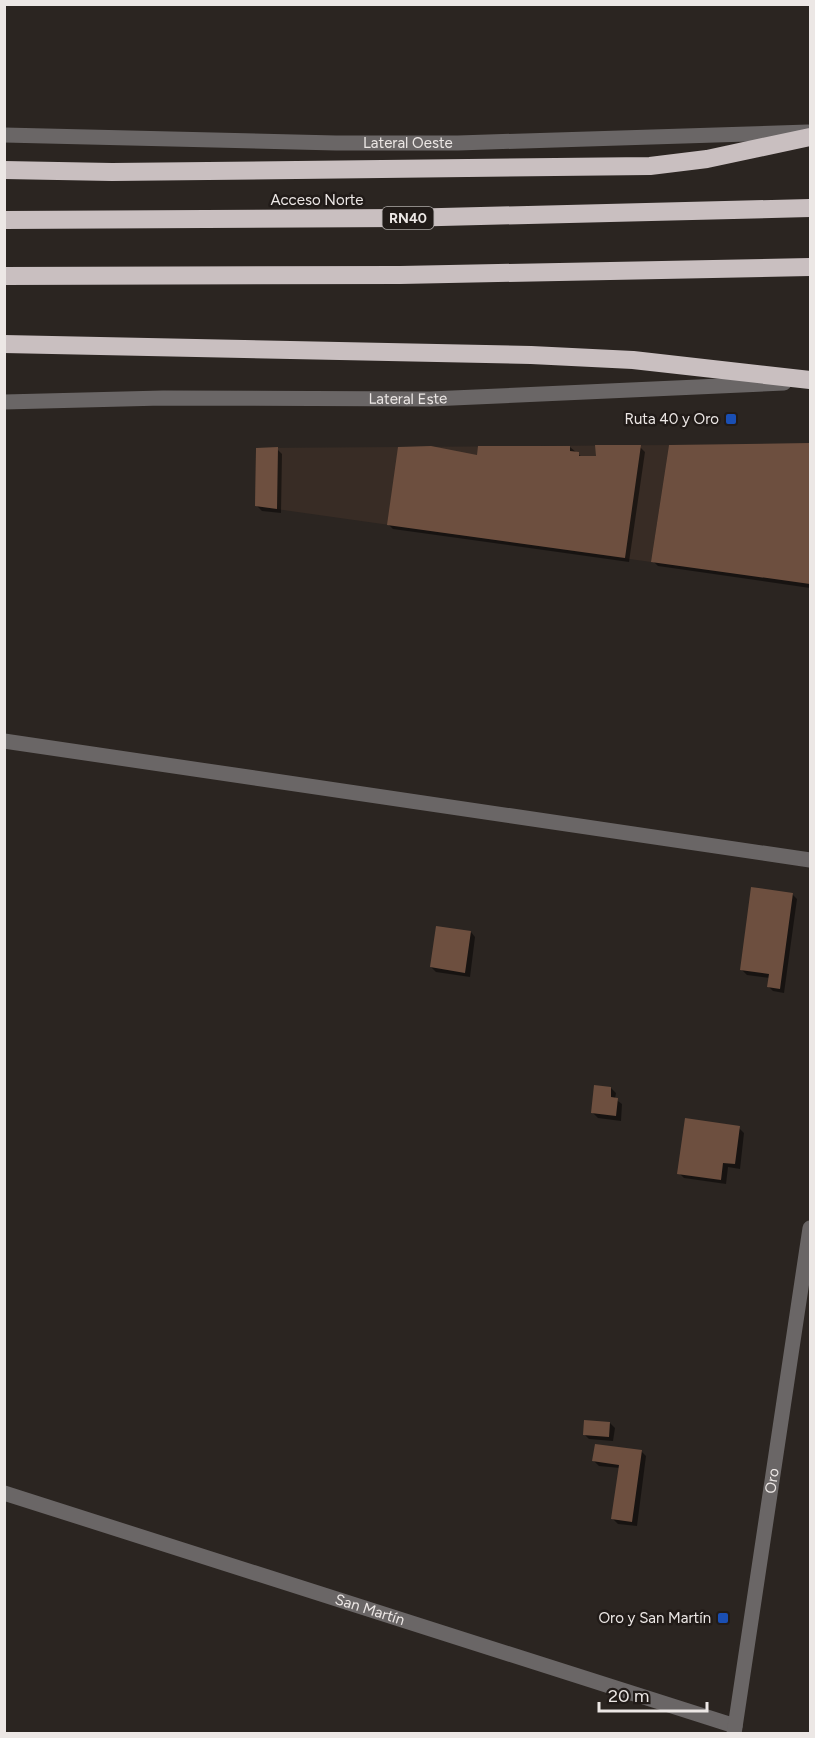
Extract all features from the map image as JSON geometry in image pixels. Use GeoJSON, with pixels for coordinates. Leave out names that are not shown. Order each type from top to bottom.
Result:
{"type":"FeatureCollection","features":[{"type":"Feature","properties":{"kind":"highway"},"geometry":{"type":"LineString","coordinates":[[4,170],[112,172],[650,166],[707,159],[810,137]]}},
{"type":"Feature","properties":{"kind":"highway","name":"Acceso Norte"},"geometry":{"type":"LineString","coordinates":[[4,220],[402,218],[810,208]]}},
{"type":"Feature","properties":{"kind":"highway"},"geometry":{"type":"LineString","coordinates":[[4,276],[400,275],[810,267]]}},
{"type":"Feature","properties":{"kind":"highway"},"geometry":{"type":"LineString","coordinates":[[4,344],[531,355],[633,360],[810,381]]}},
{"type":"Feature","properties":{"kind":"street","name":"Lateral Oeste"},"geometry":{"type":"LineString","coordinates":[[4,135],[458,143],[810,132]]}},
{"type":"Feature","properties":{"kind":"street","name":"Lateral Este"},"geometry":{"type":"LineString","coordinates":[[4,402],[163,398],[430,399],[810,381]]}},
{"type":"Feature","properties":{"kind":"street"},"geometry":{"type":"LineString","coordinates":[[4,741],[810,860]]}},
{"type":"Feature","properties":{"kind":"street","name":"Oro"},"geometry":{"type":"LineString","coordinates":[[735,1730],[810,1228]]}},
{"type":"Feature","properties":{"kind":"street","name":"San Martín"},"geometry":{"type":"LineString","coordinates":[[4,1492],[735,1730]]}},
{"type":"Feature","properties":{"kind":"shaded area"},"geometry":{"type":"Polygon","coordinates":[[[669,445],[651,562],[255,506],[256,448],[669,445]]]}},
{"type":"Feature","properties":{"kind":"building"},"geometry":{"type":"Polygon","coordinates":[[[810,443],[810,584],[651,562],[669,445],[810,443]]]}},
{"type":"Feature","properties":{"kind":"building"},"geometry":{"type":"Polygon","coordinates":[[[595,445],[641,445],[625,558],[387,525],[398,447],[431,446],[477,455],[478,446],[570,446],[570,451],[579,452],[579,456],[596,456],[595,445]]]}},
{"type":"Feature","properties":{"kind":"building"},"geometry":{"type":"Polygon","coordinates":[[[278,447],[277,509],[255,506],[256,448],[278,447]]]}},
{"type":"Feature","properties":{"kind":"building"},"geometry":{"type":"Polygon","coordinates":[[[751,887],[793,893],[780,989],[767,987],[769,974],[740,970],[751,887]]]}},
{"type":"Feature","properties":{"kind":"building"},"geometry":{"type":"Polygon","coordinates":[[[436,926],[471,931],[465,973],[430,967],[436,926]]]}},
{"type":"Feature","properties":{"kind":"building"},"geometry":{"type":"Polygon","coordinates":[[[594,1085],[611,1087],[611,1097],[618,1098],[616,1116],[591,1113],[594,1085]]]}},
{"type":"Feature","properties":{"kind":"building"},"geometry":{"type":"Polygon","coordinates":[[[685,1118],[740,1126],[735,1164],[723,1163],[721,1180],[677,1174],[685,1118]]]}},
{"type":"Feature","properties":{"kind":"building"},"geometry":{"type":"Polygon","coordinates":[[[584,1420],[610,1422],[609,1437],[583,1435],[584,1420]]]}},
{"type":"Feature","properties":{"kind":"building"},"geometry":{"type":"Polygon","coordinates":[[[595,1444],[642,1450],[632,1522],[611,1519],[619,1465],[592,1461],[595,1444]]]}},
{"type":"Feature","properties":{"kind":"place","name":"Ruta 40 y Oro"},"geometry":{"type":"Point","coordinates":[731,419]}},
{"type":"Feature","properties":{"kind":"place","name":"Oro y San Martín"},"geometry":{"type":"Point","coordinates":[723,1618]}}]}
